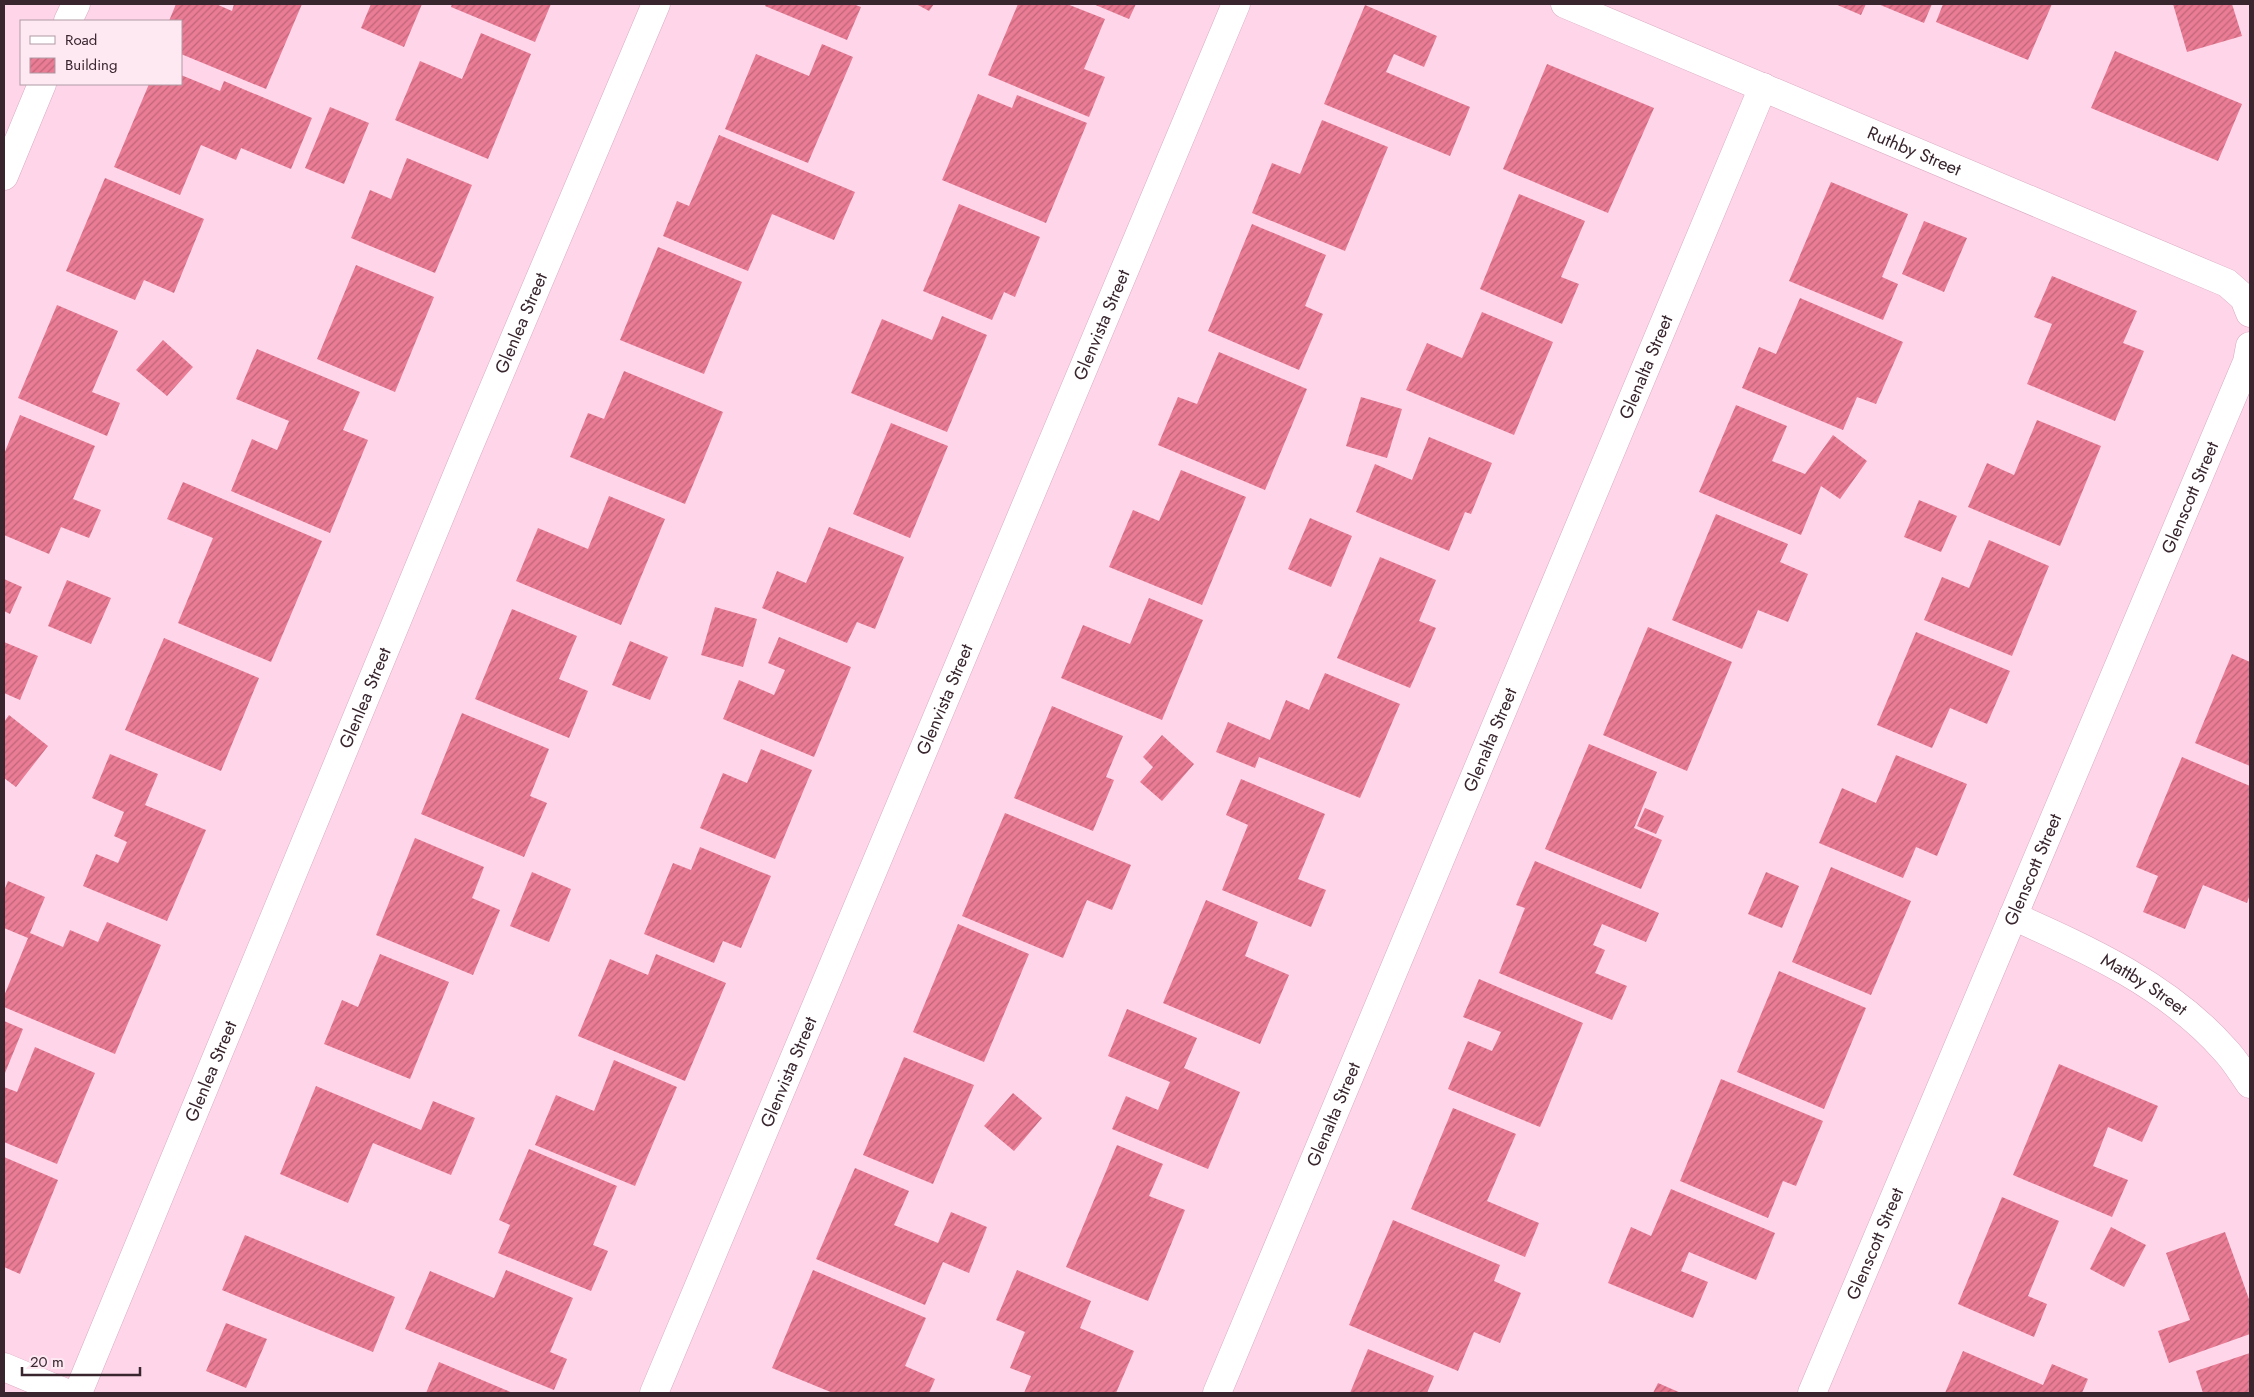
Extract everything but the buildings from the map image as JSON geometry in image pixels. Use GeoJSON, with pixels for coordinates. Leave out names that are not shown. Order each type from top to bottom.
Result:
{"type":"FeatureCollection","features":[{"type":"Feature","properties":{"kind":"street"},"geometry":{"type":"LineString","coordinates":[[68,20],[76,4]]}},
{"type":"Feature","properties":{"kind":"street","name":"Glenlea Street"},"geometry":{"type":"LineString","coordinates":[[78,1393],[467,451],[656,4]]}},
{"type":"Feature","properties":{"kind":"street","name":"Glenvista Street"},"geometry":{"type":"LineString","coordinates":[[654,1393],[1236,4]]}},
{"type":"Feature","properties":{"kind":"street","name":"Ruthby Street"},"geometry":{"type":"LineString","coordinates":[[1566,4],[2227,283],[2244,298],[2250,313]]}},
{"type":"Feature","properties":{"kind":"street"},"geometry":{"type":"LineString","coordinates":[[4,176],[42,85]]}},
{"type":"Feature","properties":{"kind":"street","name":"Glenalta Street"},"geometry":{"type":"LineString","coordinates":[[1218,1393],[1763,87]]}},
{"type":"Feature","properties":{"kind":"street","name":"Glenscott Street"},"geometry":{"type":"LineString","coordinates":[[1812,1393],[2247,362],[2250,346]]}},
{"type":"Feature","properties":{"kind":"street","name":"Mattby Street"},"geometry":{"type":"LineString","coordinates":[[2013,916],[2086,948],[2187,1013],[2226,1050],[2250,1084]]}},
{"type":"Feature","properties":{"kind":"street"},"geometry":{"type":"LineString","coordinates":[[4,1367],[66,1393]]}}]}
